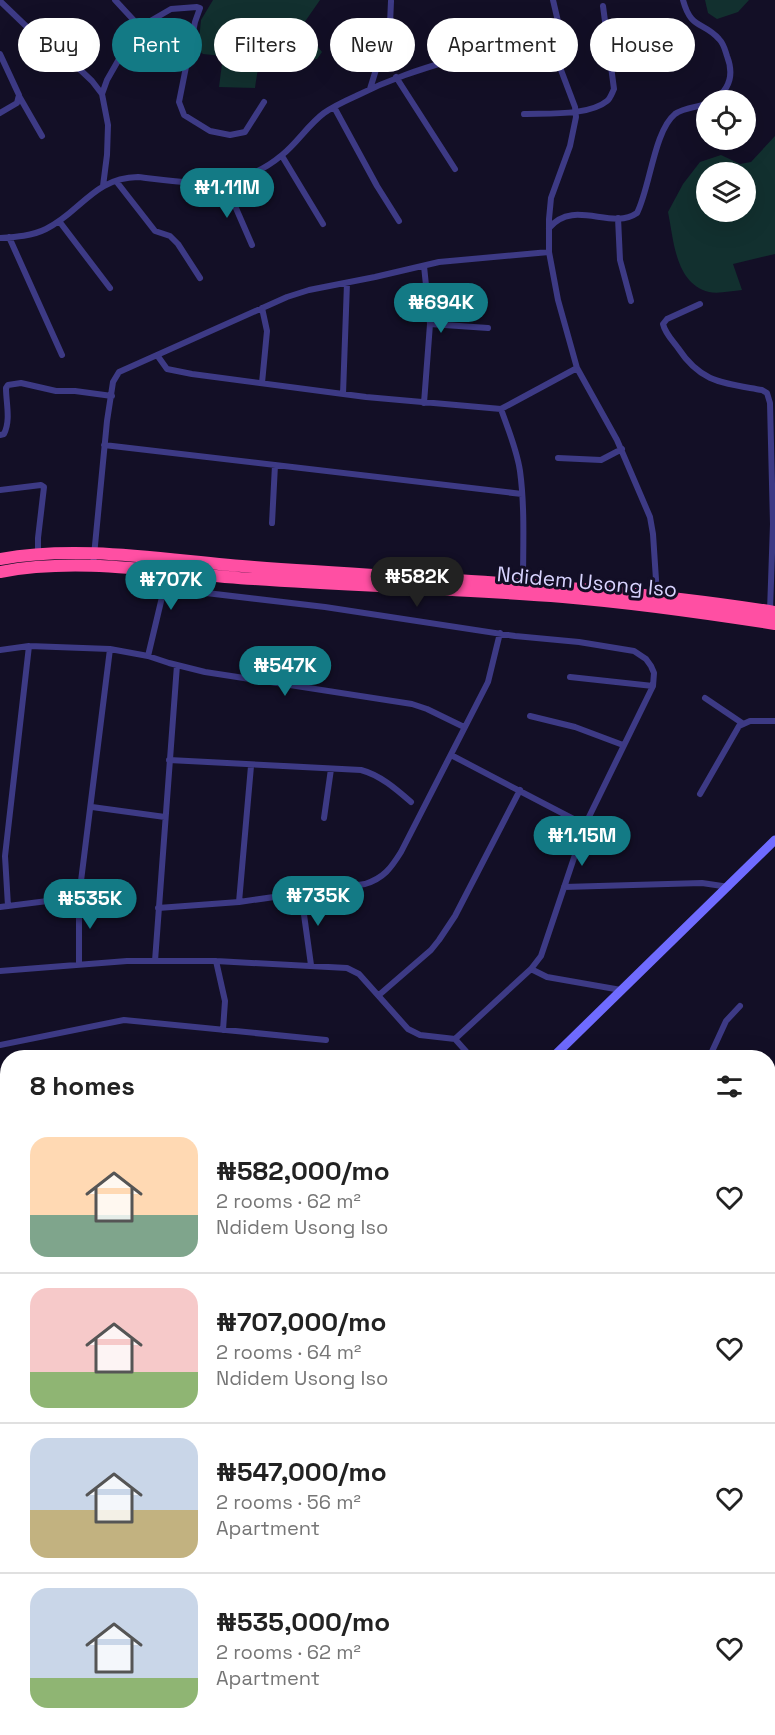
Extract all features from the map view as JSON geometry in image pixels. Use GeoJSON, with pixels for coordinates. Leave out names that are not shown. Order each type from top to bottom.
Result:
{"type":"FeatureCollection","features":[{"type":"Feature","properties":{"kind":"highway","name":"Ndidem Usong Iso"},"geometry":{"type":"LineString","coordinates":[[0,559],[38,554],[53,559]]}},
{"type":"Feature","properties":{"kind":"highway","name":"Ndidem Usong Iso"},"geometry":{"type":"LineString","coordinates":[[0,572],[53,559],[170,566],[255,567],[523,583],[657,595],[772,612]]}},
{"type":"Feature","properties":{"kind":"highway","name":"Ndidem Usong Iso"},"geometry":{"type":"LineString","coordinates":[[170,566],[254,579],[563,597],[690,611],[775,624]]}},
{"type":"Feature","properties":{"kind":"street"},"geometry":{"type":"LineString","coordinates":[[115,0],[132,18]]}},
{"type":"Feature","properties":{"kind":"street"},"geometry":{"type":"LineString","coordinates":[[553,0],[560,30],[561,70],[576,112],[570,146],[551,198],[549,252],[558,300],[577,368],[622,449],[650,518],[657,595]]}},
{"type":"Feature","properties":{"kind":"street"},"geometry":{"type":"LineString","coordinates":[[683,0],[685,9],[695,24],[717,36],[723,43],[731,74],[725,90]]}},
{"type":"Feature","properties":{"kind":"street"},"geometry":{"type":"LineString","coordinates":[[0,1],[27,27],[54,45],[92,81],[102,94],[108,125],[103,186]]}},
{"type":"Feature","properties":{"kind":"street"},"geometry":{"type":"LineString","coordinates":[[370,89],[390,24],[391,1]]}},
{"type":"Feature","properties":{"kind":"street"},"geometry":{"type":"LineString","coordinates":[[524,114],[576,112],[595,108],[609,101],[614,89],[603,6]]}},
{"type":"Feature","properties":{"kind":"street"},"geometry":{"type":"LineString","coordinates":[[156,18],[171,9],[182,7],[200,8],[196,18]]}},
{"type":"Feature","properties":{"kind":"street"},"geometry":{"type":"LineString","coordinates":[[0,54],[42,136]]}},
{"type":"Feature","properties":{"kind":"street"},"geometry":{"type":"LineString","coordinates":[[0,238],[36,233],[59,221],[95,189],[116,181],[138,177],[184,182],[225,183],[255,172],[282,156],[323,114],[334,107],[396,77],[427,68]]}},
{"type":"Feature","properties":{"kind":"street"},"geometry":{"type":"LineString","coordinates":[[102,94],[112,71]]}},
{"type":"Feature","properties":{"kind":"street"},"geometry":{"type":"LineString","coordinates":[[185,72],[179,102],[184,115],[210,131],[230,135],[245,132],[264,102]]}},
{"type":"Feature","properties":{"kind":"street"},"geometry":{"type":"LineString","coordinates":[[396,77],[455,169]]}},
{"type":"Feature","properties":{"kind":"street"},"geometry":{"type":"LineString","coordinates":[[0,113],[18,103],[19,95]]}},
{"type":"Feature","properties":{"kind":"street"},"geometry":{"type":"LineString","coordinates":[[334,107],[399,221]]}},
{"type":"Feature","properties":{"kind":"street"},"geometry":{"type":"LineString","coordinates":[[549,228],[556,220],[578,215],[628,218],[637,213],[657,149],[669,120],[679,112],[696,107]]}},
{"type":"Feature","properties":{"kind":"street"},"geometry":{"type":"LineString","coordinates":[[282,156],[323,224]]}},
{"type":"Feature","properties":{"kind":"street"},"geometry":{"type":"LineString","coordinates":[[116,181],[155,231],[170,236],[178,244],[200,278]]}},
{"type":"Feature","properties":{"kind":"street"},"geometry":{"type":"LineString","coordinates":[[225,183],[252,245]]}},
{"type":"Feature","properties":{"kind":"street"},"geometry":{"type":"LineString","coordinates":[[618,218],[620,260],[631,301]]}},
{"type":"Feature","properties":{"kind":"street"},"geometry":{"type":"LineString","coordinates":[[59,221],[110,288]]}},
{"type":"Feature","properties":{"kind":"street"},"geometry":{"type":"LineString","coordinates":[[9,237],[62,355]]}},
{"type":"Feature","properties":{"kind":"street"},"geometry":{"type":"LineString","coordinates":[[93,560],[104,445],[114,382],[119,372],[262,308],[309,290],[424,266],[489,256],[549,252]]}},
{"type":"Feature","properties":{"kind":"street"},"geometry":{"type":"LineString","coordinates":[[424,266],[430,324],[424,402]]}},
{"type":"Feature","properties":{"kind":"street"},"geometry":{"type":"LineString","coordinates":[[343,394],[347,283]]}},
{"type":"Feature","properties":{"kind":"street"},"geometry":{"type":"LineString","coordinates":[[700,304],[667,319],[663,324],[682,355],[691,366],[710,379],[762,390],[767,393],[770,403],[773,524],[772,612]]}},
{"type":"Feature","properties":{"kind":"street"},"geometry":{"type":"LineString","coordinates":[[261,383],[267,331],[262,308]]}},
{"type":"Feature","properties":{"kind":"street"},"geometry":{"type":"LineString","coordinates":[[430,324],[488,328]]}},
{"type":"Feature","properties":{"kind":"street"},"geometry":{"type":"LineString","coordinates":[[157,355],[163,365],[170,370],[343,394],[501,409],[577,368]]}},
{"type":"Feature","properties":{"kind":"street"},"geometry":{"type":"LineString","coordinates":[[0,435],[4,435],[7,430],[6,388],[9,385],[21,383],[56,392],[75,391],[112,396]]}},
{"type":"Feature","properties":{"kind":"street"},"geometry":{"type":"LineString","coordinates":[[501,409],[517,455],[522,494],[523,583]]}},
{"type":"Feature","properties":{"kind":"street"},"geometry":{"type":"LineString","coordinates":[[104,445],[522,494]]}},
{"type":"Feature","properties":{"kind":"street"},"geometry":{"type":"LineString","coordinates":[[558,458],[601,460],[622,449]]}},
{"type":"Feature","properties":{"kind":"street"},"geometry":{"type":"LineString","coordinates":[[272,523],[275,465]]}},
{"type":"Feature","properties":{"kind":"street"},"geometry":{"type":"LineString","coordinates":[[0,490],[41,485],[44,487],[38,554]]}},
{"type":"Feature","properties":{"kind":"street"},"geometry":{"type":"LineString","coordinates":[[148,656],[170,566]]}},
{"type":"Feature","properties":{"kind":"street"},"geometry":{"type":"LineString","coordinates":[[164,588],[325,606],[500,633],[598,644],[634,651],[646,659],[651,666],[654,674],[653,686],[585,825],[545,948],[531,969],[455,1039]]}},
{"type":"Feature","properties":{"kind":"street"},"geometry":{"type":"LineString","coordinates":[[158,908],[238,902],[365,884],[382,877],[401,852],[488,682],[500,633]]}},
{"type":"Feature","properties":{"kind":"street"},"geometry":{"type":"LineString","coordinates":[[0,650],[29,646],[110,649],[148,656],[205,672],[412,704],[464,727]]}},
{"type":"Feature","properties":{"kind":"street"},"geometry":{"type":"LineString","coordinates":[[8,906],[6,856],[29,646]]}},
{"type":"Feature","properties":{"kind":"street"},"geometry":{"type":"LineString","coordinates":[[78,964],[79,897],[110,649]]}},
{"type":"Feature","properties":{"kind":"street"},"geometry":{"type":"LineString","coordinates":[[155,961],[177,666]]}},
{"type":"Feature","properties":{"kind":"street"},"geometry":{"type":"LineString","coordinates":[[570,677],[653,686]]}},
{"type":"Feature","properties":{"kind":"street"},"geometry":{"type":"LineString","coordinates":[[705,698],[742,723],[775,722]]}},
{"type":"Feature","properties":{"kind":"street"},"geometry":{"type":"LineString","coordinates":[[530,716],[575,727],[623,745]]}},
{"type":"Feature","properties":{"kind":"street"},"geometry":{"type":"LineString","coordinates":[[700,794],[742,723]]}},
{"type":"Feature","properties":{"kind":"street"},"geometry":{"type":"LineString","coordinates":[[451,755],[585,825]]}},
{"type":"Feature","properties":{"kind":"street"},"geometry":{"type":"LineString","coordinates":[[169,760],[361,770],[371,773],[411,802]]}},
{"type":"Feature","properties":{"kind":"street"},"geometry":{"type":"LineString","coordinates":[[238,902],[251,766]]}},
{"type":"Feature","properties":{"kind":"street"},"geometry":{"type":"LineString","coordinates":[[324,818],[331,769]]}},
{"type":"Feature","properties":{"kind":"street"},"geometry":{"type":"LineString","coordinates":[[379,995],[431,950],[439,940],[455,916],[520,790]]}},
{"type":"Feature","properties":{"kind":"street"},"geometry":{"type":"LineString","coordinates":[[92,807],[165,817]]}},
{"type":"Feature","properties":{"kind":"street"},"geometry":{"type":"LineString","coordinates":[[560,1050],[773,846]]}},
{"type":"Feature","properties":{"kind":"street"},"geometry":{"type":"LineString","coordinates":[[564,887],[702,883],[729,887]]}},
{"type":"Feature","properties":{"kind":"street"},"geometry":{"type":"LineString","coordinates":[[301,893],[311,965]]}},
{"type":"Feature","properties":{"kind":"street"},"geometry":{"type":"LineString","coordinates":[[0,907],[79,897]]}},
{"type":"Feature","properties":{"kind":"street"},"geometry":{"type":"LineString","coordinates":[[0,971],[78,964],[155,961],[216,961],[353,969],[414,1033],[455,1039],[465,1050]]}},
{"type":"Feature","properties":{"kind":"street"},"geometry":{"type":"LineString","coordinates":[[216,961],[225,1000],[223,1030]]}},
{"type":"Feature","properties":{"kind":"street"},"geometry":{"type":"LineString","coordinates":[[531,969],[547,977],[622,990]]}},
{"type":"Feature","properties":{"kind":"street"},"geometry":{"type":"LineString","coordinates":[[713,1050],[726,1021],[740,1006]]}},
{"type":"Feature","properties":{"kind":"street"},"geometry":{"type":"LineString","coordinates":[[0,1045],[124,1020],[326,1040]]}},
{"type":"Feature","properties":{"kind":"green space"},"geometry":{"type":"Polygon","coordinates":[[[213,0],[320,0],[307,18],[214,18],[214,55],[202,53],[202,18],[213,0]]]}},
{"type":"Feature","properties":{"kind":"green space"},"geometry":{"type":"Polygon","coordinates":[[[705,0],[749,0],[738,12],[717,19],[708,13],[705,0]]]}},
{"type":"Feature","properties":{"kind":"green space"},"geometry":{"type":"Polygon","coordinates":[[[221,72],[257,72],[255,88],[219,87],[221,72]]]}},
{"type":"Feature","properties":{"kind":"green space"},"geometry":{"type":"Polygon","coordinates":[[[775,136],[775,254],[733,264],[742,290],[709,292],[689,280],[683,270],[675,248],[668,212],[683,184],[696,167],[696,222],[756,222],[756,162],[751,162],[775,136]]]}},
{"type":"Feature","properties":{"kind":"green space"},"geometry":{"type":"Polygon","coordinates":[[[721,155],[736,162],[700,162],[721,155]]]}}]}
